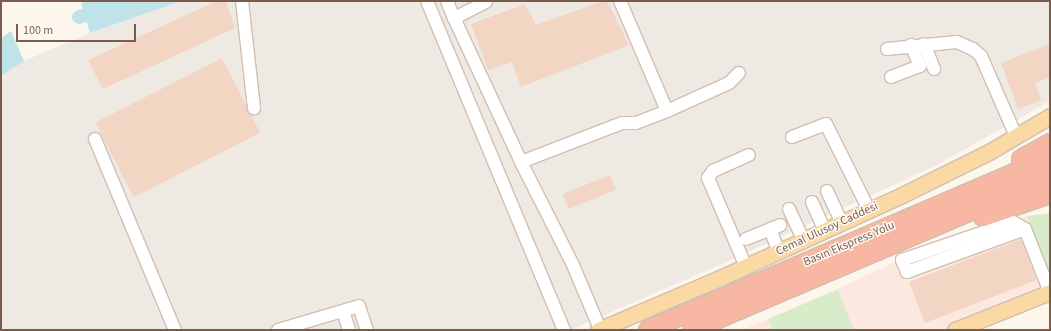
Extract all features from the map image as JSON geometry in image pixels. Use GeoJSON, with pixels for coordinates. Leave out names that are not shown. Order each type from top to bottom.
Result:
{"type":"FeatureCollection","features":[{"type":"Feature","properties":{"kind":"highway"},"geometry":{"type":"LineString","coordinates":[[854,242],[894,216],[1024,157],[1050,142]]}},
{"type":"Feature","properties":{"kind":"highway","name":"Basın Ekspress Yolu"},"geometry":{"type":"LineString","coordinates":[[648,330],[1050,158]]}},
{"type":"Feature","properties":{"kind":"highway","name":"Basın Ekspress Yolu"},"geometry":{"type":"LineString","coordinates":[[692,330],[1050,176]]}},
{"type":"Feature","properties":{"kind":"highway"},"geometry":{"type":"LineString","coordinates":[[828,272],[852,268],[963,224],[1050,194]]}},
{"type":"Feature","properties":{"kind":"highway"},"geometry":{"type":"LineString","coordinates":[[963,224],[1050,204]]}},
{"type":"Feature","properties":{"kind":"main road","name":"Cemal Ulusoy Caddesi"},"geometry":{"type":"LineString","coordinates":[[599,330],[842,223],[989,152],[1050,116]]}},
{"type":"Feature","properties":{"kind":"main road"},"geometry":{"type":"LineString","coordinates":[[955,330],[1050,292]]}},
{"type":"Feature","properties":{"kind":"street"},"geometry":{"type":"LineString","coordinates":[[242,1],[254,108]]}},
{"type":"Feature","properties":{"kind":"street"},"geometry":{"type":"LineString","coordinates":[[427,1],[458,71],[564,330]]}},
{"type":"Feature","properties":{"kind":"street"},"geometry":{"type":"LineString","coordinates":[[447,1],[474,64],[573,265],[599,330]]}},
{"type":"Feature","properties":{"kind":"street"},"geometry":{"type":"LineString","coordinates":[[620,1],[667,111]]}},
{"type":"Feature","properties":{"kind":"street"},"geometry":{"type":"LineString","coordinates":[[454,18],[486,2]]}},
{"type":"Feature","properties":{"kind":"street"},"geometry":{"type":"LineString","coordinates":[[887,49],[911,45],[957,42],[977,52],[1016,136]]}},
{"type":"Feature","properties":{"kind":"street"},"geometry":{"type":"LineString","coordinates":[[924,44],[934,70]]}},
{"type":"Feature","properties":{"kind":"street"},"geometry":{"type":"LineString","coordinates":[[891,77],[920,66],[911,45]]}},
{"type":"Feature","properties":{"kind":"street"},"geometry":{"type":"LineString","coordinates":[[458,71],[474,64]]}},
{"type":"Feature","properties":{"kind":"street"},"geometry":{"type":"LineString","coordinates":[[521,162],[622,123],[636,123],[667,111],[729,83],[739,73]]}},
{"type":"Feature","properties":{"kind":"street"},"geometry":{"type":"LineString","coordinates":[[792,137],[826,124],[869,210]]}},
{"type":"Feature","properties":{"kind":"street"},"geometry":{"type":"LineString","coordinates":[[95,139],[175,330]]}},
{"type":"Feature","properties":{"kind":"street"},"geometry":{"type":"LineString","coordinates":[[746,266],[708,178],[713,171],[750,155]]}},
{"type":"Feature","properties":{"kind":"street"},"geometry":{"type":"LineString","coordinates":[[827,191],[842,223]]}},
{"type":"Feature","properties":{"kind":"street"},"geometry":{"type":"LineString","coordinates":[[812,202],[825,231]]}},
{"type":"Feature","properties":{"kind":"street"},"geometry":{"type":"LineString","coordinates":[[789,209],[804,241]]}},
{"type":"Feature","properties":{"kind":"street"},"geometry":{"type":"LineString","coordinates":[[1025,229],[907,272],[902,260],[1013,222],[1025,229],[1050,292]]}},
{"type":"Feature","properties":{"kind":"street"},"geometry":{"type":"LineString","coordinates":[[746,239],[775,227],[779,252]]}},
{"type":"Feature","properties":{"kind":"street"},"geometry":{"type":"LineString","coordinates":[[278,330],[359,306],[367,330]]}},
{"type":"Feature","properties":{"kind":"street"},"geometry":{"type":"LineString","coordinates":[[344,311],[350,330]]}},
{"type":"Feature","properties":{"kind":"shaded area"},"geometry":{"type":"Polygon","coordinates":[[[181,1],[1050,1],[1050,101],[937,165],[724,263],[570,330],[1,330],[1,76],[24,61],[90,33],[181,1]]]}},
{"type":"Feature","properties":{"kind":"shaded area"},"geometry":{"type":"Polygon","coordinates":[[[1027,216],[1050,272],[1050,287],[945,330],[854,330],[838,289],[899,260],[984,228],[1027,216]]]}},
{"type":"Feature","properties":{"kind":"shaded area"},"geometry":{"type":"Polygon","coordinates":[[[768,319],[773,330],[742,330],[768,319]]]}},
{"type":"Feature","properties":{"kind":"green space"},"geometry":{"type":"Polygon","coordinates":[[[1050,213],[1050,272],[1027,216],[1050,213]]]}},
{"type":"Feature","properties":{"kind":"green space"},"geometry":{"type":"Polygon","coordinates":[[[838,289],[854,330],[773,330],[768,319],[838,289]]]}},
{"type":"Feature","properties":{"kind":"water"},"geometry":{"type":"Polygon","coordinates":[[[86,1],[181,1],[90,33],[81,3],[86,1]]]}},
{"type":"Feature","properties":{"kind":"water"},"geometry":{"type":"Polygon","coordinates":[[[11,31],[24,61],[1,76],[1,38],[11,31]]]}},
{"type":"Feature","properties":{"kind":"building"},"geometry":{"type":"Polygon","coordinates":[[[217,1],[226,1],[235,28],[103,89],[88,60],[217,1]]]}},
{"type":"Feature","properties":{"kind":"building"},"geometry":{"type":"Polygon","coordinates":[[[603,1],[607,1],[629,45],[521,87],[512,62],[488,70],[471,24],[525,4],[536,25],[603,1]]]}},
{"type":"Feature","properties":{"kind":"building"},"geometry":{"type":"Polygon","coordinates":[[[1050,44],[1050,77],[1035,83],[1041,100],[1018,109],[1001,63],[1050,44]]]}},
{"type":"Feature","properties":{"kind":"building"},"geometry":{"type":"Polygon","coordinates":[[[222,58],[260,133],[134,197],[95,122],[222,58]]]}},
{"type":"Feature","properties":{"kind":"building"},"geometry":{"type":"Polygon","coordinates":[[[610,175],[616,190],[569,209],[563,194],[610,175]]]}},
{"type":"Feature","properties":{"kind":"building"},"geometry":{"type":"Polygon","coordinates":[[[1021,239],[1037,280],[925,323],[909,282],[1021,239]]]}},
{"type":"Feature","properties":{"kind":"waterway"},"geometry":{"type":"LineString","coordinates":[[79,17],[124,1]]}}]}
